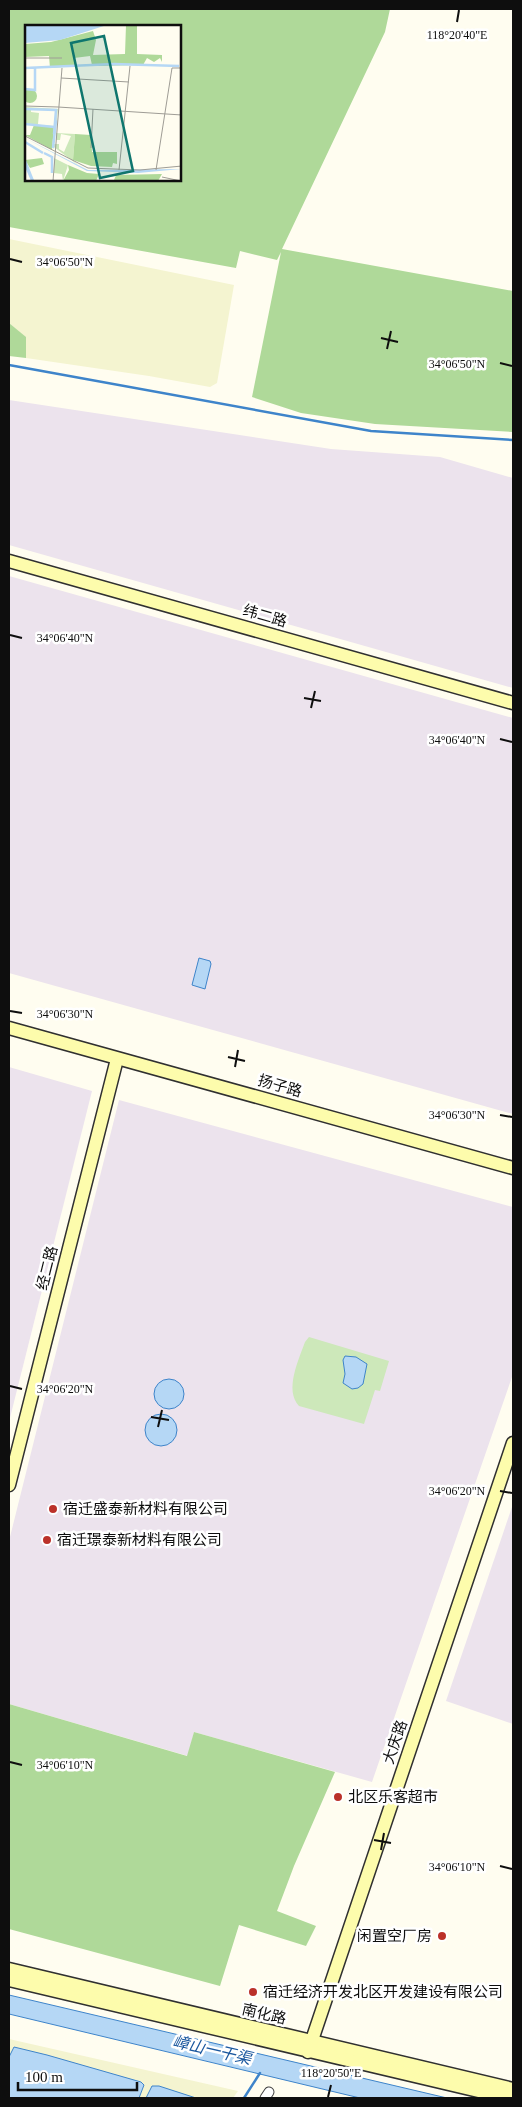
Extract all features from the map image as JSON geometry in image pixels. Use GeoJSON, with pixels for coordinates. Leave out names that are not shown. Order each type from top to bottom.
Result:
{"type":"FeatureCollection","features":[{"type":"Feature","properties":{"kind":"street","name":"纬二路"},"geometry":{"type":"LineString","coordinates":[[9,561],[513,703]]}},
{"type":"Feature","properties":{"kind":"street","name":"扬子路"},"geometry":{"type":"LineString","coordinates":[[9,1028],[513,1168]]}},
{"type":"Feature","properties":{"kind":"street","name":"经二路"},"geometry":{"type":"LineString","coordinates":[[9,1485],[117,1058]]}},
{"type":"Feature","properties":{"kind":"street","name":"大庆路"},"geometry":{"type":"LineString","coordinates":[[309,2047],[513,1443]]}},
{"type":"Feature","properties":{"kind":"street","name":"南化路"},"geometry":{"type":"LineString","coordinates":[[9,1969],[508,2098]]}},
{"type":"Feature","properties":{"kind":"street","name":"南化路"},"geometry":{"type":"LineString","coordinates":[[9,1980],[309,2047],[513,2089]]}},
{"type":"Feature","properties":{"kind":"shaded area"},"geometry":{"type":"Polygon","coordinates":[[[9,400],[331,449],[440,457],[513,478],[513,688],[9,545],[9,400]]]}},
{"type":"Feature","properties":{"kind":"shaded area"},"geometry":{"type":"Polygon","coordinates":[[[9,576],[513,718],[513,1114],[9,973],[9,576]]]}},
{"type":"Feature","properties":{"kind":"shaded area"},"geometry":{"type":"Polygon","coordinates":[[[9,1067],[92,1091],[9,1422],[9,1067]]]}},
{"type":"Feature","properties":{"kind":"shaded area"},"geometry":{"type":"Polygon","coordinates":[[[119,1100],[513,1207],[513,1374],[372,1782],[194,1732],[188,1756],[9,1704],[9,1541],[119,1100]]]}},
{"type":"Feature","properties":{"kind":"shaded area"},"geometry":{"type":"Polygon","coordinates":[[[513,1504],[513,1724],[446,1701],[513,1504]]]}},
{"type":"Feature","properties":{"kind":"green space"},"geometry":{"type":"Polygon","coordinates":[[[9,9],[390,9],[385,32],[282,249],[513,291],[513,432],[375,424],[301,413],[252,397],[281,252],[277,260],[240,251],[236,268],[9,227],[9,9]]]}},
{"type":"Feature","properties":{"kind":"green space"},"geometry":{"type":"Polygon","coordinates":[[[9,239],[234,285],[217,383],[210,387],[26,358],[25,337],[9,323],[9,239]]]}},
{"type":"Feature","properties":{"kind":"green space"},"geometry":{"type":"Polygon","coordinates":[[[9,323],[26,337],[26,358],[9,356],[9,323]]]}},
{"type":"Feature","properties":{"kind":"green space"},"geometry":{"type":"Polygon","coordinates":[[[309,1337],[389,1361],[380,1391],[375,1390],[364,1424],[299,1406],[293,1392],[294,1374],[305,1342],[309,1337]]]}},
{"type":"Feature","properties":{"kind":"green space"},"geometry":{"type":"Polygon","coordinates":[[[9,1704],[187,1756],[194,1732],[335,1772],[294,1866],[277,1911],[316,1926],[306,1946],[239,1925],[220,1986],[9,1929],[9,1704]]]}},
{"type":"Feature","properties":{"kind":"green space"},"geometry":{"type":"Polygon","coordinates":[[[9,2039],[238,2091],[233,2098],[9,2098],[9,2039]]]}},
{"type":"Feature","properties":{"kind":"water"},"geometry":{"type":"Polygon","coordinates":[[[199,958],[210,961],[211,964],[205,989],[192,985],[199,958]]]}},
{"type":"Feature","properties":{"kind":"water"},"geometry":{"type":"Polygon","coordinates":[[[345,1356],[356,1357],[367,1364],[363,1384],[358,1388],[352,1389],[343,1383],[345,1374],[343,1360],[345,1356]]]}},
{"type":"Feature","properties":{"kind":"water"},"geometry":{"type":"Polygon","coordinates":[[[169,1379],[180,1383],[184,1394],[180,1405],[169,1409],[158,1405],[154,1394],[158,1383],[169,1379]]]}},
{"type":"Feature","properties":{"kind":"water"},"geometry":{"type":"Polygon","coordinates":[[[161,1414],[172,1419],[177,1430],[172,1441],[161,1446],[150,1441],[145,1430],[150,1419],[161,1414]]]}},
{"type":"Feature","properties":{"kind":"water","name":"嶂山一干渠"},"geometry":{"type":"Polygon","coordinates":[[[9,1995],[447,2098],[360,2098],[9,2014],[9,1995]]]}},
{"type":"Feature","properties":{"kind":"water"},"geometry":{"type":"Polygon","coordinates":[[[14,2047],[141,2082],[144,2085],[139,2098],[9,2098],[9,2057],[14,2047]]]}},
{"type":"Feature","properties":{"kind":"water"},"geometry":{"type":"Polygon","coordinates":[[[152,2086],[159,2086],[196,2098],[146,2098],[152,2086]]]}},
{"type":"Feature","properties":{"kind":"waterway"},"geometry":{"type":"LineString","coordinates":[[9,365],[371,431],[513,440]]}},
{"type":"Feature","properties":{"kind":"waterway"},"geometry":{"type":"LineString","coordinates":[[244,2098],[260,2073]]}},
{"type":"Feature","properties":{"kind":"place","name":"宿迁盛泰新材料有限公司"},"geometry":{"type":"Point","coordinates":[53,1509]}},
{"type":"Feature","properties":{"kind":"place","name":"宿迁璟泰新材料有限公司"},"geometry":{"type":"Point","coordinates":[47,1540]}},
{"type":"Feature","properties":{"kind":"place","name":"北区乐客超市"},"geometry":{"type":"Point","coordinates":[338,1797]}},
{"type":"Feature","properties":{"kind":"place","name":"闲置空厂房"},"geometry":{"type":"Point","coordinates":[442,1936]}},
{"type":"Feature","properties":{"kind":"place","name":"宿迁经济开发北区开发建设有限公司"},"geometry":{"type":"Point","coordinates":[253,1992]}}]}
